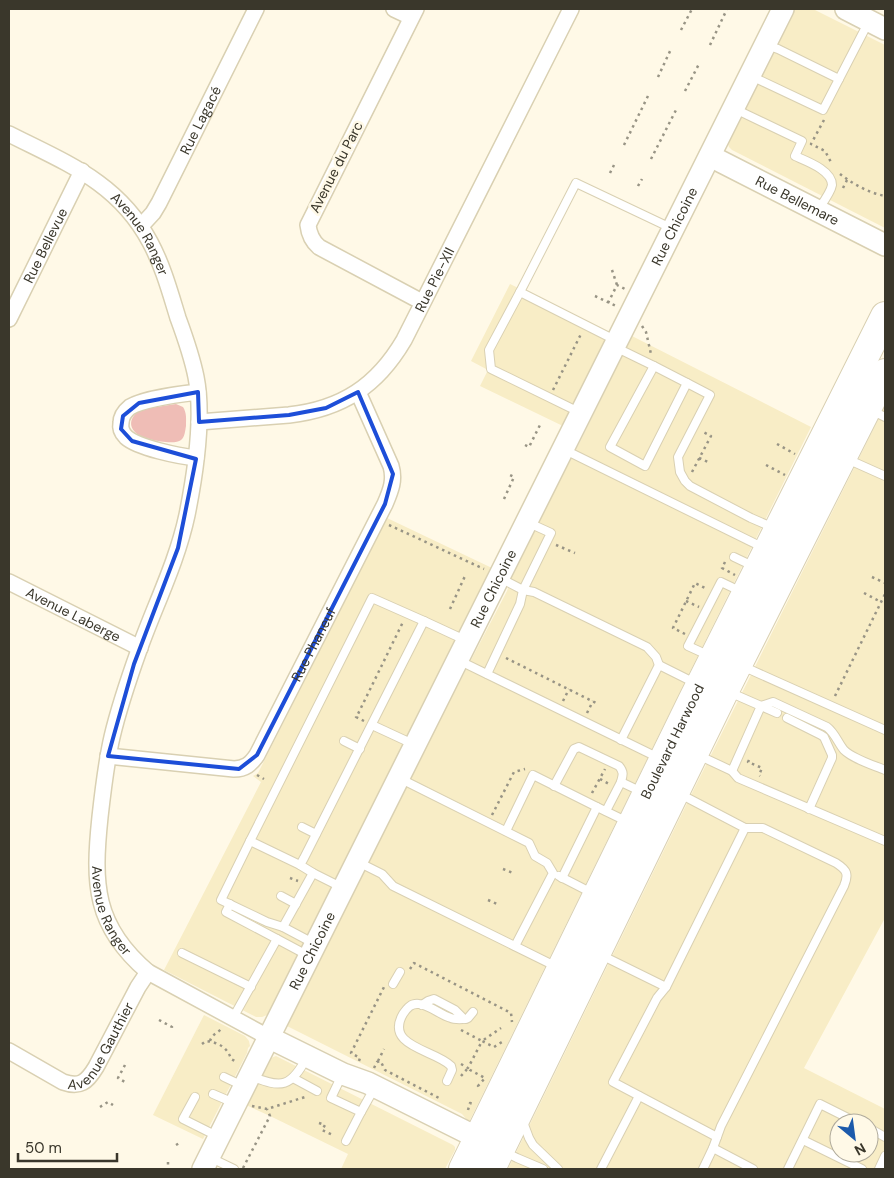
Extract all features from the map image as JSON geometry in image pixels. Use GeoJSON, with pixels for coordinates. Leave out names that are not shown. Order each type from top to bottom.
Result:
{"type":"FeatureCollection","features":[{"type":"Feature","properties":{"kind":"highway","name":"Boulevard Harwood"},"geometry":{"type":"LineString","coordinates":[[725,663],[758,564],[885,316]]}},
{"type":"Feature","properties":{"kind":"highway","name":"Boulevard Harwood"},"geometry":{"type":"LineString","coordinates":[[490,1152],[561,969],[663,760],[713,687],[843,457],[876,413],[885,373]]}},
{"type":"Feature","properties":{"kind":"highway","name":"Boulevard Harwood"},"geometry":{"type":"LineString","coordinates":[[463,1169],[490,1152],[519,1111],[694,753],[713,687]]}},
{"type":"Feature","properties":{"kind":"street","name":"Rue Lagacé"},"geometry":{"type":"LineString","coordinates":[[141,226],[159,203],[256,9]]}},
{"type":"Feature","properties":{"kind":"street"},"geometry":{"type":"LineString","coordinates":[[394,9],[414,13]]}},
{"type":"Feature","properties":{"kind":"street","name":"Rue Pie-XII"},"geometry":{"type":"LineString","coordinates":[[199,422],[304,414],[326,408],[358,392],[380,374],[404,340],[571,9]]}},
{"type":"Feature","properties":{"kind":"street","name":"Rue Chicoine"},"geometry":{"type":"LineString","coordinates":[[206,1163],[244,1092],[268,1037],[458,660],[494,574],[526,522],[783,9]]}},
{"type":"Feature","properties":{"kind":"street"},"geometry":{"type":"LineString","coordinates":[[846,9],[877,25]]}},
{"type":"Feature","properties":{"kind":"street","name":"Avenue du Parc"},"geometry":{"type":"LineString","coordinates":[[414,13],[308,225],[308,230],[312,240],[319,247],[422,302]]}},
{"type":"Feature","properties":{"kind":"street","name":"Avenue Ranger"},"geometry":{"type":"LineString","coordinates":[[9,134],[82,171],[120,201],[141,226],[155,252],[170,290],[190,355],[198,392],[199,422],[196,458],[188,510],[178,548],[119,710],[108,756],[98,833],[97,877],[100,899],[113,933],[129,954],[148,972],[228,1022],[268,1037],[308,1056],[350,1069],[373,1079],[490,1152]]}},
{"type":"Feature","properties":{"kind":"street","name":"Rue Bellemare"},"geometry":{"type":"LineString","coordinates":[[710,156],[885,245]]}},
{"type":"Feature","properties":{"kind":"street","name":"Rue Bellevue"},"geometry":{"type":"LineString","coordinates":[[10,313],[82,171]]}},
{"type":"Feature","properties":{"kind":"street"},"geometry":{"type":"LineString","coordinates":[[196,458],[179,456],[132,441],[123,434],[121,422],[122,416],[127,410],[139,403],[198,392]]}},
{"type":"Feature","properties":{"kind":"street","name":"Rue Phaneuf"},"geometry":{"type":"LineString","coordinates":[[108,756],[234,769],[244,768],[253,761],[391,490],[393,482],[391,466],[358,392]]}},
{"type":"Feature","properties":{"kind":"street","name":"Avenue Laberge"},"geometry":{"type":"LineString","coordinates":[[9,582],[140,648]]}},
{"type":"Feature","properties":{"kind":"street","name":"Avenue Gauthier"},"geometry":{"type":"LineString","coordinates":[[9,1052],[69,1084],[80,1084],[92,1074],[138,987],[148,972]]}},
{"type":"Feature","properties":{"kind":"lane"},"geometry":{"type":"LineString","coordinates":[[750,76],[822,110],[839,79],[877,25]]}},
{"type":"Feature","properties":{"kind":"lane"},"geometry":{"type":"LineString","coordinates":[[765,44],[839,79]]}},
{"type":"Feature","properties":{"kind":"lane"},"geometry":{"type":"LineString","coordinates":[[734,108],[802,141],[795,156],[824,171],[832,183],[831,189],[818,210]]}},
{"type":"Feature","properties":{"kind":"lane"},"geometry":{"type":"LineString","coordinates":[[581,413],[491,369],[489,350],[576,183],[672,229]]}},
{"type":"Feature","properties":{"kind":"lane"},"geometry":{"type":"LineString","coordinates":[[520,292],[710,395],[678,457],[680,472],[690,486],[765,524],[758,564]]}},
{"type":"Feature","properties":{"kind":"lane"},"geometry":{"type":"LineString","coordinates":[[654,366],[610,447],[645,466],[687,383]]}},
{"type":"Feature","properties":{"kind":"lane"},"geometry":{"type":"LineString","coordinates":[[563,449],[758,564]]}},
{"type":"Feature","properties":{"kind":"lane"},"geometry":{"type":"LineString","coordinates":[[843,457],[885,476]]}},
{"type":"Feature","properties":{"kind":"lane"},"geometry":{"type":"LineString","coordinates":[[487,674],[520,604],[523,590],[551,533],[526,522]]}},
{"type":"Feature","properties":{"kind":"lane"},"geometry":{"type":"LineString","coordinates":[[734,557],[758,564]]}},
{"type":"Feature","properties":{"kind":"lane"},"geometry":{"type":"LineString","coordinates":[[494,574],[523,590],[534,592],[647,647],[653,652],[659,665],[687,679],[713,687],[777,714]]}},
{"type":"Feature","properties":{"kind":"lane"},"geometry":{"type":"LineString","coordinates":[[312,950],[283,927],[267,922],[221,900],[250,841],[372,598],[467,641]]}},
{"type":"Feature","properties":{"kind":"lane"},"geometry":{"type":"LineString","coordinates":[[300,865],[424,621]]}},
{"type":"Feature","properties":{"kind":"lane"},"geometry":{"type":"LineString","coordinates":[[458,660],[663,760]]}},
{"type":"Feature","properties":{"kind":"lane"},"geometry":{"type":"LineString","coordinates":[[725,663],[751,670],[885,730]]}},
{"type":"Feature","properties":{"kind":"lane"},"geometry":{"type":"LineString","coordinates":[[621,740],[659,665]]}},
{"type":"Feature","properties":{"kind":"lane"},"geometry":{"type":"LineString","coordinates":[[732,772],[761,706],[773,702],[827,727],[841,746],[848,752],[885,770]]}},
{"type":"Feature","properties":{"kind":"lane"},"geometry":{"type":"LineString","coordinates":[[788,718],[824,737],[832,754],[832,758],[809,809]]}},
{"type":"Feature","properties":{"kind":"lane"},"geometry":{"type":"LineString","coordinates":[[372,725],[415,745]]}},
{"type":"Feature","properties":{"kind":"lane"},"geometry":{"type":"LineString","coordinates":[[344,741],[360,749]]}},
{"type":"Feature","properties":{"kind":"lane"},"geometry":{"type":"LineString","coordinates":[[554,786],[574,749],[579,747],[619,766],[624,774],[606,811]]}},
{"type":"Feature","properties":{"kind":"lane"},"geometry":{"type":"LineString","coordinates":[[694,753],[732,772],[738,778],[885,841]]}},
{"type":"Feature","properties":{"kind":"lane"},"geometry":{"type":"LineString","coordinates":[[506,832],[533,775],[632,824]]}},
{"type":"Feature","properties":{"kind":"lane"},"geometry":{"type":"LineString","coordinates":[[399,778],[528,843],[534,856],[547,863],[553,873],[597,895]]}},
{"type":"Feature","properties":{"kind":"lane"},"geometry":{"type":"LineString","coordinates":[[621,782],[646,794]]}},
{"type":"Feature","properties":{"kind":"lane"},"geometry":{"type":"LineString","coordinates":[[676,792],[745,828],[763,828],[836,863],[844,868],[847,873],[847,879],[725,1117],[714,1148],[703,1169]]}},
{"type":"Feature","properties":{"kind":"lane"},"geometry":{"type":"LineString","coordinates":[[562,878],[597,807]]}},
{"type":"Feature","properties":{"kind":"lane"},"geometry":{"type":"LineString","coordinates":[[302,827],[316,834]]}},
{"type":"Feature","properties":{"kind":"lane"},"geometry":{"type":"LineString","coordinates":[[717,1137],[613,1082],[657,998],[666,987],[745,828]]}},
{"type":"Feature","properties":{"kind":"lane"},"geometry":{"type":"LineString","coordinates":[[250,841],[343,888]]}},
{"type":"Feature","properties":{"kind":"lane"},"geometry":{"type":"LineString","coordinates":[[357,861],[382,874],[393,886],[561,969]]}},
{"type":"Feature","properties":{"kind":"lane"},"geometry":{"type":"LineString","coordinates":[[283,927],[313,873]]}},
{"type":"Feature","properties":{"kind":"lane"},"geometry":{"type":"LineString","coordinates":[[515,946],[553,873]]}},
{"type":"Feature","properties":{"kind":"lane"},"geometry":{"type":"LineString","coordinates":[[281,896],[296,904]]}},
{"type":"Feature","properties":{"kind":"lane"},"geometry":{"type":"LineString","coordinates":[[230,904],[226,912],[277,939],[312,950]]}},
{"type":"Feature","properties":{"kind":"lane"},"geometry":{"type":"LineString","coordinates":[[228,1022],[251,987],[277,939]]}},
{"type":"Feature","properties":{"kind":"lane"},"geometry":{"type":"LineString","coordinates":[[182,953],[251,987]]}},
{"type":"Feature","properties":{"kind":"lane"},"geometry":{"type":"LineString","coordinates":[[597,953],[666,987]]}},
{"type":"Feature","properties":{"kind":"lane"},"geometry":{"type":"LineString","coordinates":[[393,984],[400,972]]}},
{"type":"Feature","properties":{"kind":"lane"},"geometry":{"type":"LineString","coordinates":[[447,1081],[452,1070],[451,1066],[442,1059],[405,1042],[400,1032],[400,1020],[410,1005],[422,1005],[434,1000],[455,1010],[464,1019],[468,1018],[473,1012]]}},
{"type":"Feature","properties":{"kind":"lane"},"geometry":{"type":"LineString","coordinates":[[213,1094],[244,1092],[283,1083],[293,1078],[308,1056]]}},
{"type":"Feature","properties":{"kind":"lane"},"geometry":{"type":"LineString","coordinates":[[350,1069],[331,1098],[361,1112]]}},
{"type":"Feature","properties":{"kind":"lane"},"geometry":{"type":"LineString","coordinates":[[224,1077],[244,1092]]}},
{"type":"Feature","properties":{"kind":"lane"},"geometry":{"type":"LineString","coordinates":[[293,1078],[317,1091]]}},
{"type":"Feature","properties":{"kind":"lane"},"geometry":{"type":"LineString","coordinates":[[346,1141],[361,1112],[373,1079]]}},
{"type":"Feature","properties":{"kind":"lane"},"geometry":{"type":"LineString","coordinates":[[601,1169],[639,1096]]}},
{"type":"Feature","properties":{"kind":"lane"},"geometry":{"type":"LineString","coordinates":[[195,1097],[183,1119],[219,1137]]}},
{"type":"Feature","properties":{"kind":"lane"},"geometry":{"type":"LineString","coordinates":[[788,1169],[820,1104],[838,1113]]}},
{"type":"Feature","properties":{"kind":"lane"},"geometry":{"type":"LineString","coordinates":[[519,1111],[533,1144],[558,1169]]}},
{"type":"Feature","properties":{"kind":"lane"},"geometry":{"type":"LineString","coordinates":[[802,1140],[862,1169]]}},
{"type":"Feature","properties":{"kind":"lane"},"geometry":{"type":"LineString","coordinates":[[714,1148],[753,1169]]}},
{"type":"Feature","properties":{"kind":"lane"},"geometry":{"type":"LineString","coordinates":[[490,1152],[517,1158],[543,1169]]}},
{"type":"Feature","properties":{"kind":"lane"},"geometry":{"type":"LineString","coordinates":[[879,1169],[885,1156]]}},
{"type":"Feature","properties":{"kind":"lane"},"geometry":{"type":"LineString","coordinates":[[206,1163],[234,1169]]}},
{"type":"Feature","properties":{"kind":"path"},"geometry":{"type":"LineString","coordinates":[[681,30],[692,9]]}},
{"type":"Feature","properties":{"kind":"path"},"geometry":{"type":"LineString","coordinates":[[710,45],[727,9]]}},
{"type":"Feature","properties":{"kind":"path"},"geometry":{"type":"LineString","coordinates":[[658,77],[670,49]]}},
{"type":"Feature","properties":{"kind":"path"},"geometry":{"type":"LineString","coordinates":[[685,91],[699,64]]}},
{"type":"Feature","properties":{"kind":"path"},"geometry":{"type":"LineString","coordinates":[[624,145],[648,96]]}},
{"type":"Feature","properties":{"kind":"path"},"geometry":{"type":"LineString","coordinates":[[651,159],[676,110]]}},
{"type":"Feature","properties":{"kind":"path"},"geometry":{"type":"LineString","coordinates":[[825,118],[812,144],[825,151],[834,167]]}},
{"type":"Feature","properties":{"kind":"path"},"geometry":{"type":"LineString","coordinates":[[610,173],[614,165]]}},
{"type":"Feature","properties":{"kind":"path"},"geometry":{"type":"LineString","coordinates":[[839,173],[847,180],[876,194],[885,196]]}},
{"type":"Feature","properties":{"kind":"path"},"geometry":{"type":"LineString","coordinates":[[638,186],[642,179]]}},
{"type":"Feature","properties":{"kind":"path"},"geometry":{"type":"LineString","coordinates":[[844,188],[847,180]]}},
{"type":"Feature","properties":{"kind":"path"},"geometry":{"type":"LineString","coordinates":[[608,303],[617,285],[612,270]]}},
{"type":"Feature","properties":{"kind":"path"},"geometry":{"type":"LineString","coordinates":[[617,285],[628,290]]}},
{"type":"Feature","properties":{"kind":"path"},"geometry":{"type":"LineString","coordinates":[[595,296],[619,308]]}},
{"type":"Feature","properties":{"kind":"path"},"geometry":{"type":"LineString","coordinates":[[637,323],[646,332],[654,366]]}},
{"type":"Feature","properties":{"kind":"path"},"geometry":{"type":"LineString","coordinates":[[556,384],[583,330]]}},
{"type":"Feature","properties":{"kind":"path"},"geometry":{"type":"LineString","coordinates":[[525,445],[530,447],[540,425]]}},
{"type":"Feature","properties":{"kind":"path"},"geometry":{"type":"LineString","coordinates":[[690,475],[711,436],[700,430]]}},
{"type":"Feature","properties":{"kind":"path"},"geometry":{"type":"LineString","coordinates":[[777,444],[799,456]]}},
{"type":"Feature","properties":{"kind":"path"},"geometry":{"type":"LineString","coordinates":[[699,458],[708,462]]}},
{"type":"Feature","properties":{"kind":"path"},"geometry":{"type":"LineString","coordinates":[[766,466],[788,477]]}},
{"type":"Feature","properties":{"kind":"path"},"geometry":{"type":"LineString","coordinates":[[504,499],[514,477],[510,475]]}},
{"type":"Feature","properties":{"kind":"path"},"geometry":{"type":"LineString","coordinates":[[388,524],[494,574]]}},
{"type":"Feature","properties":{"kind":"path"},"geometry":{"type":"LineString","coordinates":[[548,541],[575,554]]}},
{"type":"Feature","properties":{"kind":"path"},"geometry":{"type":"LineString","coordinates":[[722,568],[758,564]]}},
{"type":"Feature","properties":{"kind":"path"},"geometry":{"type":"LineString","coordinates":[[450,609],[465,576]]}},
{"type":"Feature","properties":{"kind":"path"},"geometry":{"type":"LineString","coordinates":[[872,577],[885,583]]}},
{"type":"Feature","properties":{"kind":"path"},"geometry":{"type":"LineString","coordinates":[[456,582],[461,584]]}},
{"type":"Feature","properties":{"kind":"path"},"geometry":{"type":"LineString","coordinates":[[673,628],[695,583]]}},
{"type":"Feature","properties":{"kind":"path"},"geometry":{"type":"LineString","coordinates":[[864,593],[881,602]]}},
{"type":"Feature","properties":{"kind":"path"},"geometry":{"type":"LineString","coordinates":[[828,694],[834,697],[885,594]]}},
{"type":"Feature","properties":{"kind":"path"},"geometry":{"type":"LineString","coordinates":[[356,717],[404,620]]}},
{"type":"Feature","properties":{"kind":"path"},"geometry":{"type":"LineString","coordinates":[[503,656],[598,704]]}},
{"type":"Feature","properties":{"kind":"path"},"geometry":{"type":"LineString","coordinates":[[752,754],[748,762],[762,768],[759,775],[766,778]]}},
{"type":"Feature","properties":{"kind":"path"},"geometry":{"type":"LineString","coordinates":[[585,791],[591,795],[606,766]]}},
{"type":"Feature","properties":{"kind":"path"},"geometry":{"type":"LineString","coordinates":[[256,774],[264,779]]}},
{"type":"Feature","properties":{"kind":"path"},"geometry":{"type":"LineString","coordinates":[[503,868],[513,874]]}},
{"type":"Feature","properties":{"kind":"path"},"geometry":{"type":"LineString","coordinates":[[488,900],[497,904]]}},
{"type":"Feature","properties":{"kind":"path"},"geometry":{"type":"LineString","coordinates":[[414,963],[511,1013],[513,1026]]}},
{"type":"Feature","properties":{"kind":"path"},"geometry":{"type":"LineString","coordinates":[[350,1069],[360,1058],[351,1053],[384,986]]}},
{"type":"Feature","properties":{"kind":"path"},"geometry":{"type":"LineString","coordinates":[[159,1020],[172,1027],[171,1030]]}},
{"type":"Feature","properties":{"kind":"path"},"geometry":{"type":"LineString","coordinates":[[210,1041],[211,1037],[228,1022]]}},
{"type":"Feature","properties":{"kind":"path"},"geometry":{"type":"LineString","coordinates":[[461,1076],[468,1068],[482,1041],[501,1028]]}},
{"type":"Feature","properties":{"kind":"path"},"geometry":{"type":"LineString","coordinates":[[458,1029],[494,1047],[505,1040]]}},
{"type":"Feature","properties":{"kind":"path"},"geometry":{"type":"LineString","coordinates":[[202,1044],[210,1041],[224,1047],[231,1059]]}},
{"type":"Feature","properties":{"kind":"path"},"geometry":{"type":"LineString","coordinates":[[373,1079],[378,1061],[384,1049]]}},
{"type":"Feature","properties":{"kind":"path"},"geometry":{"type":"LineString","coordinates":[[378,1061],[381,1062],[385,1070],[446,1101]]}},
{"type":"Feature","properties":{"kind":"path"},"geometry":{"type":"LineString","coordinates":[[460,1064],[485,1078],[478,1086],[484,1090]]}},
{"type":"Feature","properties":{"kind":"path"},"geometry":{"type":"LineString","coordinates":[[125,1065],[118,1078],[125,1082]]}},
{"type":"Feature","properties":{"kind":"path"},"geometry":{"type":"LineString","coordinates":[[243,1169],[270,1116],[267,1109],[244,1092]]}},
{"type":"Feature","properties":{"kind":"path"},"geometry":{"type":"LineString","coordinates":[[267,1109],[305,1097]]}},
{"type":"Feature","properties":{"kind":"path"},"geometry":{"type":"LineString","coordinates":[[100,1108],[108,1102],[112,1104]]}},
{"type":"Feature","properties":{"kind":"path"},"geometry":{"type":"LineString","coordinates":[[462,1110],[468,1113],[470,1102],[478,1106]]}},
{"type":"Feature","properties":{"kind":"path"},"geometry":{"type":"LineString","coordinates":[[318,1122],[324,1125],[322,1130],[333,1136]]}},
{"type":"Feature","properties":{"kind":"path"},"geometry":{"type":"LineString","coordinates":[[176,1145],[180,1142]]}},
{"type":"Feature","properties":{"kind":"path"},"geometry":{"type":"LineString","coordinates":[[168,1162],[168,1169]]}},
{"type":"Feature","properties":{"kind":"highlighted area"},"geometry":{"type":"Polygon","coordinates":[[[198,392],[199,422],[289,415],[326,408],[358,392],[393,474],[385,504],[257,755],[239,769],[108,756],[134,664],[178,548],[196,459],[132,441],[121,429],[123,416],[139,403],[198,392]]]}},
{"type":"Feature","properties":{"kind":"shaded area"},"geometry":{"type":"Polygon","coordinates":[[[794,9],[813,9],[885,45],[885,228],[729,147],[729,140],[794,9]]]}},
{"type":"Feature","properties":{"kind":"shaded area"},"geometry":{"type":"Polygon","coordinates":[[[510,284],[611,333],[565,427],[480,386],[488,370],[471,361],[510,284]]]}},
{"type":"Feature","properties":{"kind":"shaded area"},"geometry":{"type":"Polygon","coordinates":[[[632,336],[811,427],[468,1121],[462,1114],[287,1026],[432,735],[507,591],[514,569],[632,336]]]}},
{"type":"Feature","properties":{"kind":"shaded area"},"geometry":{"type":"Polygon","coordinates":[[[176,404],[183,407],[186,414],[185,432],[181,440],[177,442],[158,441],[139,435],[133,430],[131,426],[132,419],[139,411],[176,404]]]}},
{"type":"Feature","properties":{"kind":"shaded area"},"geometry":{"type":"Polygon","coordinates":[[[885,406],[885,918],[804,1068],[885,1109],[885,1169],[508,1169],[693,791],[885,406]]]}},
{"type":"Feature","properties":{"kind":"shaded area"},"geometry":{"type":"Polygon","coordinates":[[[387,518],[492,568],[271,1009],[267,1015],[256,1017],[164,970],[261,782],[253,776],[258,773],[387,518]]]}},
{"type":"Feature","properties":{"kind":"shaded area"},"geometry":{"type":"Polygon","coordinates":[[[204,1015],[245,1036],[250,1046],[203,1139],[153,1115],[204,1015]]]}},
{"type":"Feature","properties":{"kind":"shaded area"},"geometry":{"type":"Polygon","coordinates":[[[276,1056],[453,1145],[455,1150],[445,1169],[341,1169],[348,1154],[246,1105],[267,1064],[271,1058],[276,1056]]]}}]}
